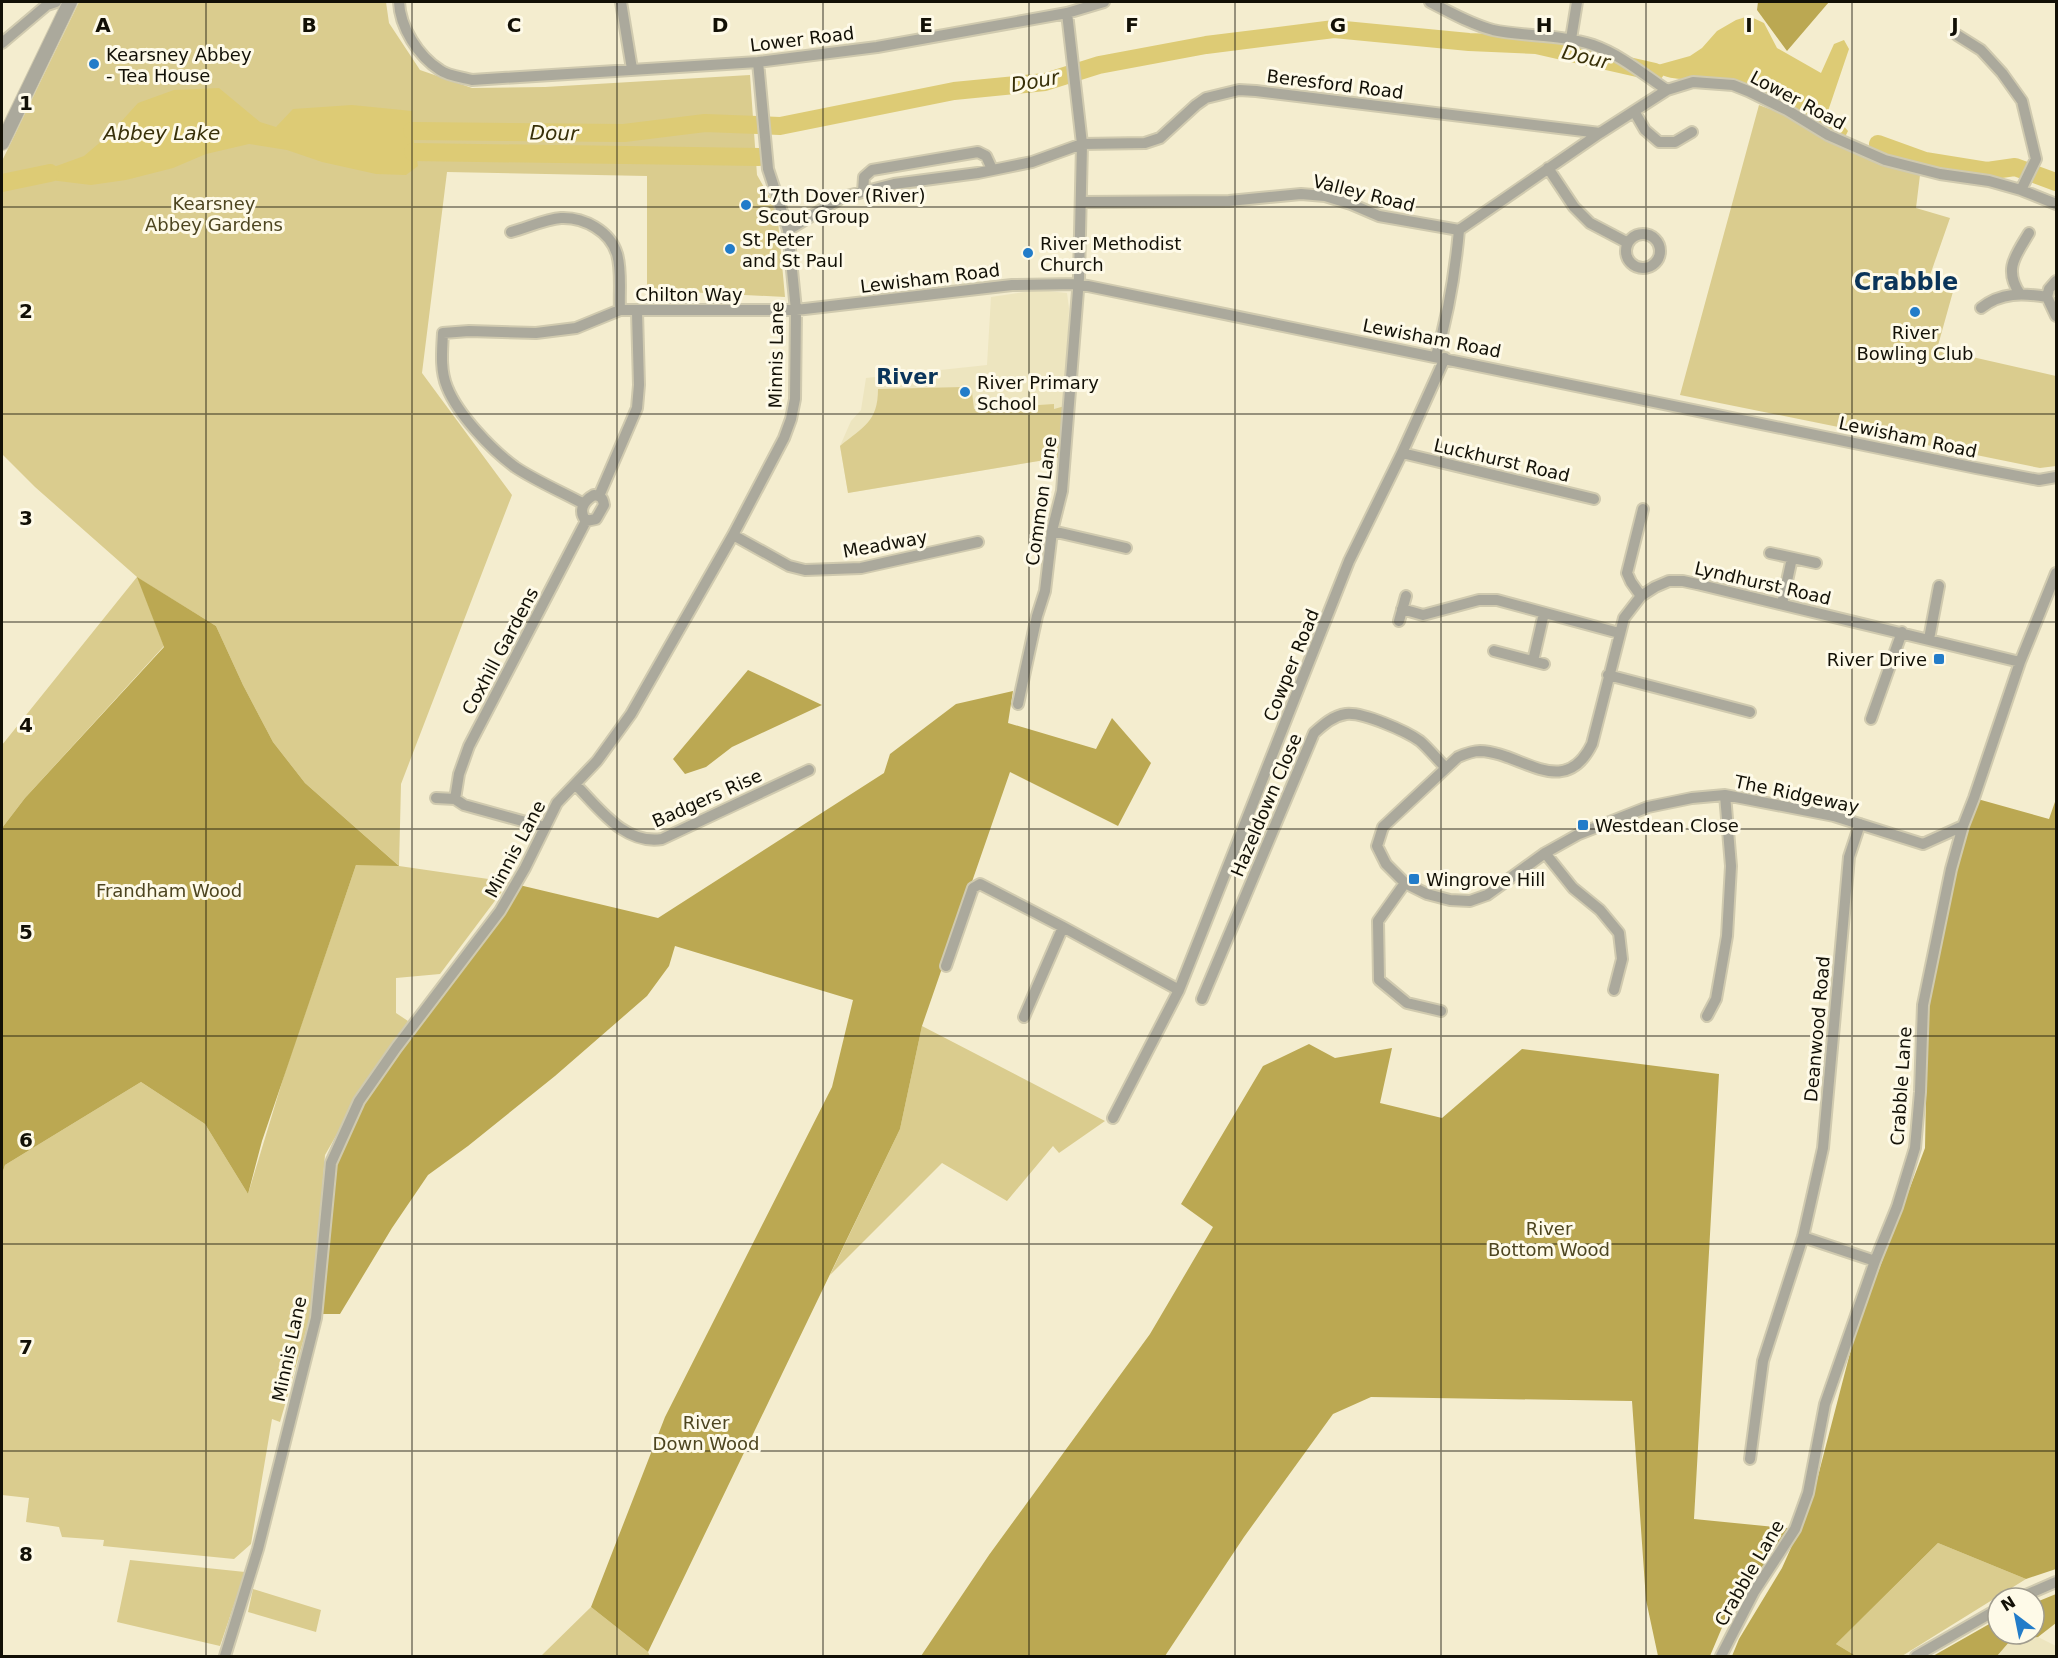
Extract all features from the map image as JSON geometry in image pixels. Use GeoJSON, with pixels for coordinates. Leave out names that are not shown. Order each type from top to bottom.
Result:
{"type":"FeatureCollection","features":[{"type":"Feature","properties":{"kind":"street"},"geometry":{"type":"LineString","coordinates":[[2,43],[47,5],[56,2]]}},
{"type":"Feature","properties":{"kind":"street"},"geometry":{"type":"LineString","coordinates":[[2,143],[70,2]]}},
{"type":"Feature","properties":{"kind":"street","name":"Lower Road"},"geometry":{"type":"LineString","coordinates":[[399,2],[400,14],[410,39],[440,71],[472,80],[759,62],[877,47],[1067,13],[1104,2]]}},
{"type":"Feature","properties":{"kind":"street"},"geometry":{"type":"LineString","coordinates":[[621,2],[632,69]]}},
{"type":"Feature","properties":{"kind":"street"},"geometry":{"type":"LineString","coordinates":[[1430,2],[1473,24],[1494,30],[1571,39],[1611,52],[1667,90],[1459,230]]}},
{"type":"Feature","properties":{"kind":"street"},"geometry":{"type":"LineString","coordinates":[[1571,39],[1577,2]]}},
{"type":"Feature","properties":{"kind":"street","name":"Common Lane"},"geometry":{"type":"LineString","coordinates":[[1018,704],[1037,616],[1045,591],[1052,531],[1062,491],[1067,446],[1078,284],[1082,144],[1067,13]]}},
{"type":"Feature","properties":{"kind":"street"},"geometry":{"type":"LineString","coordinates":[[1957,35],[1982,50],[2002,73],[2022,102],[2036,159],[2021,190]]}},
{"type":"Feature","properties":{"kind":"street","name":"Minnis Lane"},"geometry":{"type":"LineString","coordinates":[[225,1656],[258,1549],[316,1318],[331,1163],[359,1101],[396,1048],[500,911],[525,868],[557,803],[597,761],[631,714],[733,534],[784,438],[791,419],[795,399],[796,310],[788,230],[768,169],[759,62]]}},
{"type":"Feature","properties":{"kind":"street","name":"Lower Road"},"geometry":{"type":"LineString","coordinates":[[1667,90],[1693,82],[1732,85],[1767,100],[1828,135],[1885,160],[1940,174],[1989,181],[2021,190],[2056,204]]}},
{"type":"Feature","properties":{"kind":"street","name":"Beresford Road"},"geometry":{"type":"LineString","coordinates":[[788,230],[843,197],[894,183],[978,173],[1032,162],[1082,144],[1145,143],[1160,138],[1206,98],[1239,90],[1600,133]]}},
{"type":"Feature","properties":{"kind":"street"},"geometry":{"type":"LineString","coordinates":[[1634,111],[1645,130],[1659,142],[1676,142],[1692,132]]}},
{"type":"Feature","properties":{"kind":"street"},"geometry":{"type":"LineString","coordinates":[[863,192],[864,177],[872,170],[883,168],[978,152],[986,156],[992,169]]}},
{"type":"Feature","properties":{"kind":"street"},"geometry":{"type":"LineString","coordinates":[[1548,168],[1574,207],[1590,223],[1628,243]]}},
{"type":"Feature","properties":{"kind":"street","name":"Valley Road"},"geometry":{"type":"LineString","coordinates":[[1082,202],[1228,201],[1301,194],[1325,196],[1379,216],[1459,230]]}},
{"type":"Feature","properties":{"kind":"street"},"geometry":{"type":"LineString","coordinates":[[511,232],[560,218],[581,220],[596,228],[610,240],[616,253],[619,266],[620,310]]}},
{"type":"Feature","properties":{"kind":"street","name":"Cowper Road"},"geometry":{"type":"LineString","coordinates":[[1113,1118],[1179,990],[1349,561],[1402,453],[1440,357],[1454,284],[1459,230]]}},
{"type":"Feature","properties":{"kind":"street"},"geometry":{"type":"LineString","coordinates":[[2020,294],[2011,276],[2012,266],[2029,232]]}},
{"type":"Feature","properties":{"kind":"street"},"geometry":{"type":"LineString","coordinates":[[2056,281],[2049,289],[2047,297],[2056,316]]}},
{"type":"Feature","properties":{"kind":"street","name":"Lewisham Road"},"geometry":{"type":"LineString","coordinates":[[796,310],[1012,285],[1078,284],[1986,470],[2039,480],[2056,477]]}},
{"type":"Feature","properties":{"kind":"street"},"geometry":{"type":"LineString","coordinates":[[1981,308],[2001,298],[2020,294],[2047,297]]}},
{"type":"Feature","properties":{"kind":"street","name":"Chilton Way"},"geometry":{"type":"LineString","coordinates":[[584,504],[516,467],[481,436],[459,409],[447,387],[442,365],[443,333],[469,331],[536,333],[576,328],[620,310],[637,312],[796,310]]}},
{"type":"Feature","properties":{"kind":"street","name":"Coxhill Gardens"},"geometry":{"type":"LineString","coordinates":[[455,799],[459,774],[469,746],[586,521],[596,519],[602,511],[603,499],[599,496],[637,408],[639,385],[637,312]]}},
{"type":"Feature","properties":{"kind":"street","name":"Luckhurst Road"},"geometry":{"type":"LineString","coordinates":[[1402,453],[1594,499]]}},
{"type":"Feature","properties":{"kind":"street"},"geometry":{"type":"LineString","coordinates":[[586,521],[582,516],[584,504],[589,498],[599,496]]}},
{"type":"Feature","properties":{"kind":"street"},"geometry":{"type":"LineString","coordinates":[[1641,596],[1631,582],[1628,573],[1643,509]]}},
{"type":"Feature","properties":{"kind":"street"},"geometry":{"type":"LineString","coordinates":[[1052,531],[1126,548]]}},
{"type":"Feature","properties":{"kind":"street","name":"Meadway"},"geometry":{"type":"LineString","coordinates":[[733,534],[789,566],[805,570],[861,568],[978,542]]}},
{"type":"Feature","properties":{"kind":"street"},"geometry":{"type":"LineString","coordinates":[[1770,553],[1816,563]]}},
{"type":"Feature","properties":{"kind":"street"},"geometry":{"type":"LineString","coordinates":[[1782,604],[1792,558]]}},
{"type":"Feature","properties":{"kind":"street","name":"Crabble Lane"},"geometry":{"type":"LineString","coordinates":[[1721,1656],[1754,1592],[1795,1529],[1808,1494],[1825,1404],[1875,1261],[1897,1207],[1915,1148],[1920,1092],[1923,1005],[1934,946],[1963,826],[2020,662],[2056,573]]}},
{"type":"Feature","properties":{"kind":"street","name":"Lyndhurst Road"},"geometry":{"type":"LineString","coordinates":[[1377,846],[1383,827],[1458,757],[1479,751],[1487,752],[1547,771],[1568,769],[1578,764],[1592,744],[1624,618],[1641,596],[1669,581],[1683,581],[2020,662]]}},
{"type":"Feature","properties":{"kind":"street"},"geometry":{"type":"LineString","coordinates":[[1929,639],[1939,586]]}},
{"type":"Feature","properties":{"kind":"street"},"geometry":{"type":"LineString","coordinates":[[1399,621],[1406,596]]}},
{"type":"Feature","properties":{"kind":"street"},"geometry":{"type":"LineString","coordinates":[[1402,609],[1423,615],[1479,600],[1497,600],[1619,633]]}},
{"type":"Feature","properties":{"kind":"street"},"geometry":{"type":"LineString","coordinates":[[1533,661],[1544,613]]}},
{"type":"Feature","properties":{"kind":"street"},"geometry":{"type":"LineString","coordinates":[[1871,719],[1902,632]]}},
{"type":"Feature","properties":{"kind":"street"},"geometry":{"type":"LineString","coordinates":[[1494,651],[1544,664]]}},
{"type":"Feature","properties":{"kind":"street"},"geometry":{"type":"LineString","coordinates":[[1608,675],[1750,712]]}},
{"type":"Feature","properties":{"kind":"street","name":"Hazeldown Close"},"geometry":{"type":"LineString","coordinates":[[1202,999],[1314,733],[1330,720],[1347,714],[1359,715],[1381,722],[1417,739],[1446,768]]}},
{"type":"Feature","properties":{"kind":"street","name":"Badgers Rise"},"geometry":{"type":"LineString","coordinates":[[575,784],[625,832],[642,839],[653,840],[662,839],[796,771],[809,770]]}},
{"type":"Feature","properties":{"kind":"street"},"geometry":{"type":"LineString","coordinates":[[1707,1016],[1716,999],[1727,936],[1731,866],[1725,795]]}},
{"type":"Feature","properties":{"kind":"street","name":"The Ridgeway"},"geometry":{"type":"LineString","coordinates":[[1377,846],[1386,864],[1405,883],[1426,894],[1450,900],[1470,901],[1487,895],[1545,853],[1579,834],[1648,807],[1692,798],[1725,795],[1834,816],[1923,844],[1963,826]]}},
{"type":"Feature","properties":{"kind":"street"},"geometry":{"type":"LineString","coordinates":[[436,798],[455,799],[464,805],[544,828]]}},
{"type":"Feature","properties":{"kind":"street","name":"Deanwood Road"},"geometry":{"type":"LineString","coordinates":[[1750,1459],[1763,1361],[1803,1237],[1823,1148],[1849,856],[1860,824]]}},
{"type":"Feature","properties":{"kind":"street"},"geometry":{"type":"LineString","coordinates":[[1545,853],[1573,888],[1600,910],[1619,933],[1622,959],[1614,990]]}},
{"type":"Feature","properties":{"kind":"street"},"geometry":{"type":"LineString","coordinates":[[1405,883],[1378,921],[1379,980],[1407,1003],[1441,1011]]}},
{"type":"Feature","properties":{"kind":"street"},"geometry":{"type":"LineString","coordinates":[[946,966],[973,888],[983,884],[1179,990]]}},
{"type":"Feature","properties":{"kind":"street"},"geometry":{"type":"LineString","coordinates":[[1024,1017],[1063,927]]}},
{"type":"Feature","properties":{"kind":"street"},"geometry":{"type":"LineString","coordinates":[[1803,1237],[1875,1261]]}},
{"type":"Feature","properties":{"kind":"street"},"geometry":{"type":"LineString","coordinates":[[1916,1656],[1986,1616]]}},
{"type":"Feature","properties":{"kind":"shaded area","name":"River Primary School"},"geometry":{"type":"Polygon","coordinates":[[[1038,290],[1067,293],[1069,308],[1063,457],[848,493],[840,446],[851,421],[861,410],[866,378],[987,365],[991,297],[1038,290]]]}},
{"type":"Feature","properties":{"kind":"shaded area"},"geometry":{"type":"Polygon","coordinates":[[[2046,1641],[2056,1646],[2056,1656],[1997,1656],[2006,1646],[2046,1646],[2046,1641]]]}},
{"type":"Feature","properties":{"kind":"green space","name":"Kearsney Abbey Gardens"},"geometry":{"type":"Polygon","coordinates":[[[79,2],[386,2],[389,23],[420,70],[472,88],[545,87],[750,75],[757,175],[777,210],[785,297],[647,290],[647,176],[447,172],[422,373],[512,495],[401,784],[399,866],[509,882],[440,974],[396,978],[396,1013],[408,1021],[357,1099],[325,1155],[312,1310],[280,1422],[272,1419],[251,1544],[234,1559],[103,1546],[104,1540],[62,1537],[59,1527],[26,1522],[29,1498],[2,1495],[2,1174],[5,1165],[141,1082],[205,1124],[248,1194],[286,1069],[356,865],[398,865],[305,783],[273,742],[216,626],[138,578],[164,646],[25,798],[2,828],[2,745],[137,577],[35,487],[2,454],[2,161],[79,2]]]}},
{"type":"Feature","properties":{"kind":"green space"},"geometry":{"type":"Polygon","coordinates":[[[1758,2],[1829,2],[1787,51],[1757,10],[1758,2]]]}},
{"type":"Feature","properties":{"kind":"green space"},"geometry":{"type":"Polygon","coordinates":[[[1759,105],[1796,119],[1880,165],[1920,175],[1916,208],[1950,218],[1928,281],[1954,288],[1937,349],[2056,376],[2056,466],[2040,468],[1680,395],[1759,105]]]}},
{"type":"Feature","properties":{"kind":"green space"},"geometry":{"type":"Polygon","coordinates":[[[963,387],[972,392],[974,409],[1054,404],[1054,409],[1065,406],[1063,457],[848,493],[840,446],[872,417],[878,389],[963,387]]]}},
{"type":"Feature","properties":{"kind":"green space","name":"Frandham Wood"},"geometry":{"type":"Polygon","coordinates":[[[137,577],[216,626],[273,742],[305,783],[399,866],[356,865],[262,1141],[248,1194],[205,1124],[141,1082],[5,1165],[2,1174],[2,828],[25,798],[164,647],[137,577]]]}},
{"type":"Feature","properties":{"kind":"green space"},"geometry":{"type":"Polygon","coordinates":[[[748,670],[822,705],[732,747],[706,767],[685,774],[673,759],[748,670]]]}},
{"type":"Feature","properties":{"kind":"green space","name":"River Down Wood"},"geometry":{"type":"Polygon","coordinates":[[[1013,691],[1008,723],[1096,749],[1112,718],[1151,763],[1118,826],[1010,772],[922,1026],[900,1129],[648,1652],[591,1607],[665,1417],[832,1087],[853,1000],[675,946],[669,966],[647,996],[555,1076],[428,1175],[392,1228],[340,1314],[321,1314],[331,1163],[359,1101],[515,884],[658,918],[884,773],[890,754],[956,704],[1013,691]]]}},
{"type":"Feature","properties":{"kind":"green space"},"geometry":{"type":"Polygon","coordinates":[[[1974,798],[2049,819],[2056,799],[2056,1569],[2026,1579],[1938,1543],[1836,1644],[1856,1656],[1732,1656],[1739,1639],[1782,1568],[1811,1503],[1856,1330],[1925,1148],[1928,995],[1963,826],[1974,798]]]}},
{"type":"Feature","properties":{"kind":"green space"},"geometry":{"type":"Polygon","coordinates":[[[922,1026],[1105,1121],[1059,1153],[1053,1146],[1007,1201],[942,1163],[830,1275],[900,1129],[922,1026]]]}},
{"type":"Feature","properties":{"kind":"green space","name":"River Bottom Wood"},"geometry":{"type":"Polygon","coordinates":[[[1309,1044],[1335,1058],[1392,1048],[1380,1103],[1442,1118],[1522,1049],[1719,1074],[1694,1519],[1795,1529],[1769,1557],[1726,1618],[1710,1656],[1658,1656],[1646,1600],[1632,1401],[1371,1397],[1333,1414],[1244,1537],[1165,1656],[921,1656],[989,1555],[1150,1334],[1213,1227],[1181,1204],[1263,1066],[1309,1044]]]}},
{"type":"Feature","properties":{"kind":"green space"},"geometry":{"type":"Polygon","coordinates":[[[1938,1543],[2026,1579],[2015,1586],[1986,1586],[1986,1604],[1902,1656],[1856,1656],[1836,1644],[1938,1543]]]}},
{"type":"Feature","properties":{"kind":"green space"},"geometry":{"type":"Polygon","coordinates":[[[130,1560],[245,1572],[220,1646],[117,1622],[130,1560]]]}},
{"type":"Feature","properties":{"kind":"green space"},"geometry":{"type":"Polygon","coordinates":[[[253,1589],[321,1610],[316,1632],[248,1612],[253,1589]]]}},
{"type":"Feature","properties":{"kind":"green space"},"geometry":{"type":"Polygon","coordinates":[[[2056,1594],[2056,1623],[2046,1631],[2046,1598],[2056,1594]]]}},
{"type":"Feature","properties":{"kind":"green space"},"geometry":{"type":"Polygon","coordinates":[[[591,1607],[648,1652],[650,1656],[541,1656],[591,1607]]]}},
{"type":"Feature","properties":{"kind":"green space"},"geometry":{"type":"Polygon","coordinates":[[[1986,1626],[1986,1646],[2006,1646],[1997,1656],[1933,1656],[1986,1626]]]}},
{"type":"Feature","properties":{"kind":"water","name":"Dour"},"geometry":{"type":"Polygon","coordinates":[[[1749,16],[1764,23],[1777,48],[1821,73],[1834,44],[1844,40],[1849,49],[1827,114],[1841,123],[1848,131],[1845,137],[1832,134],[1782,102],[1742,82],[1719,78],[1674,78],[1655,72],[1654,66],[1690,56],[1702,48],[1717,31],[1736,20],[1749,16]]]}},
{"type":"Feature","properties":{"kind":"water","name":"Abbey Lake"},"geometry":{"type":"Polygon","coordinates":[[[219,88],[260,122],[276,127],[293,109],[352,105],[412,111],[412,131],[418,166],[406,175],[376,174],[322,162],[287,150],[249,144],[206,154],[173,168],[126,180],[91,185],[50,180],[51,168],[84,156],[110,134],[138,103],[174,90],[219,88]]]}},
{"type":"Feature","properties":{"kind":"waterway","name":"Dour"},"geometry":{"type":"LineString","coordinates":[[412,131],[624,133],[705,123],[780,126],[954,91],[1045,82],[1099,65],[1206,45],[1334,29],[1469,42],[1536,45],[1655,72]]}},
{"type":"Feature","properties":{"kind":"waterway","name":"Dour"},"geometry":{"type":"LineString","coordinates":[[1878,144],[1925,161],[1987,171],[2015,167],[2056,182]]}},
{"type":"Feature","properties":{"kind":"waterway","name":"Dour"},"geometry":{"type":"LineString","coordinates":[[413,152],[759,157]]}},
{"type":"Feature","properties":{"kind":"waterway"},"geometry":{"type":"LineString","coordinates":[[2,183],[50,173]]}},
{"type":"Feature","properties":{"kind":"place","name":"Kearsney Abbey - Tea House"},"geometry":{"type":"Point","coordinates":[94,64]}},
{"type":"Feature","properties":{"kind":"place","name":"17th Dover (River) Scout Group"},"geometry":{"type":"Point","coordinates":[746,205]}},
{"type":"Feature","properties":{"kind":"place","name":"St Peter and St Paul"},"geometry":{"type":"Point","coordinates":[730,249]}},
{"type":"Feature","properties":{"kind":"place","name":"River Methodist Church"},"geometry":{"type":"Point","coordinates":[1028,253]}},
{"type":"Feature","properties":{"kind":"place","name":"River Bowling Club"},"geometry":{"type":"Point","coordinates":[1915,312]}},
{"type":"Feature","properties":{"kind":"place","name":"River Primary School"},"geometry":{"type":"Point","coordinates":[965,392]}},
{"type":"Feature","properties":{"kind":"place","name":"River Drive"},"geometry":{"type":"Point","coordinates":[1939,659]}},
{"type":"Feature","properties":{"kind":"place","name":"Westdean Close"},"geometry":{"type":"Point","coordinates":[1583,825]}},
{"type":"Feature","properties":{"kind":"place","name":"Wingrove Hill"},"geometry":{"type":"Point","coordinates":[1414,879]}},
{"type":"Feature","properties":{"kind":"district","name":"Crabble"},"geometry":{"type":"Point","coordinates":[1906,282]}},
{"type":"Feature","properties":{"kind":"district","name":"River"},"geometry":{"type":"Point","coordinates":[907,377]}}]}
